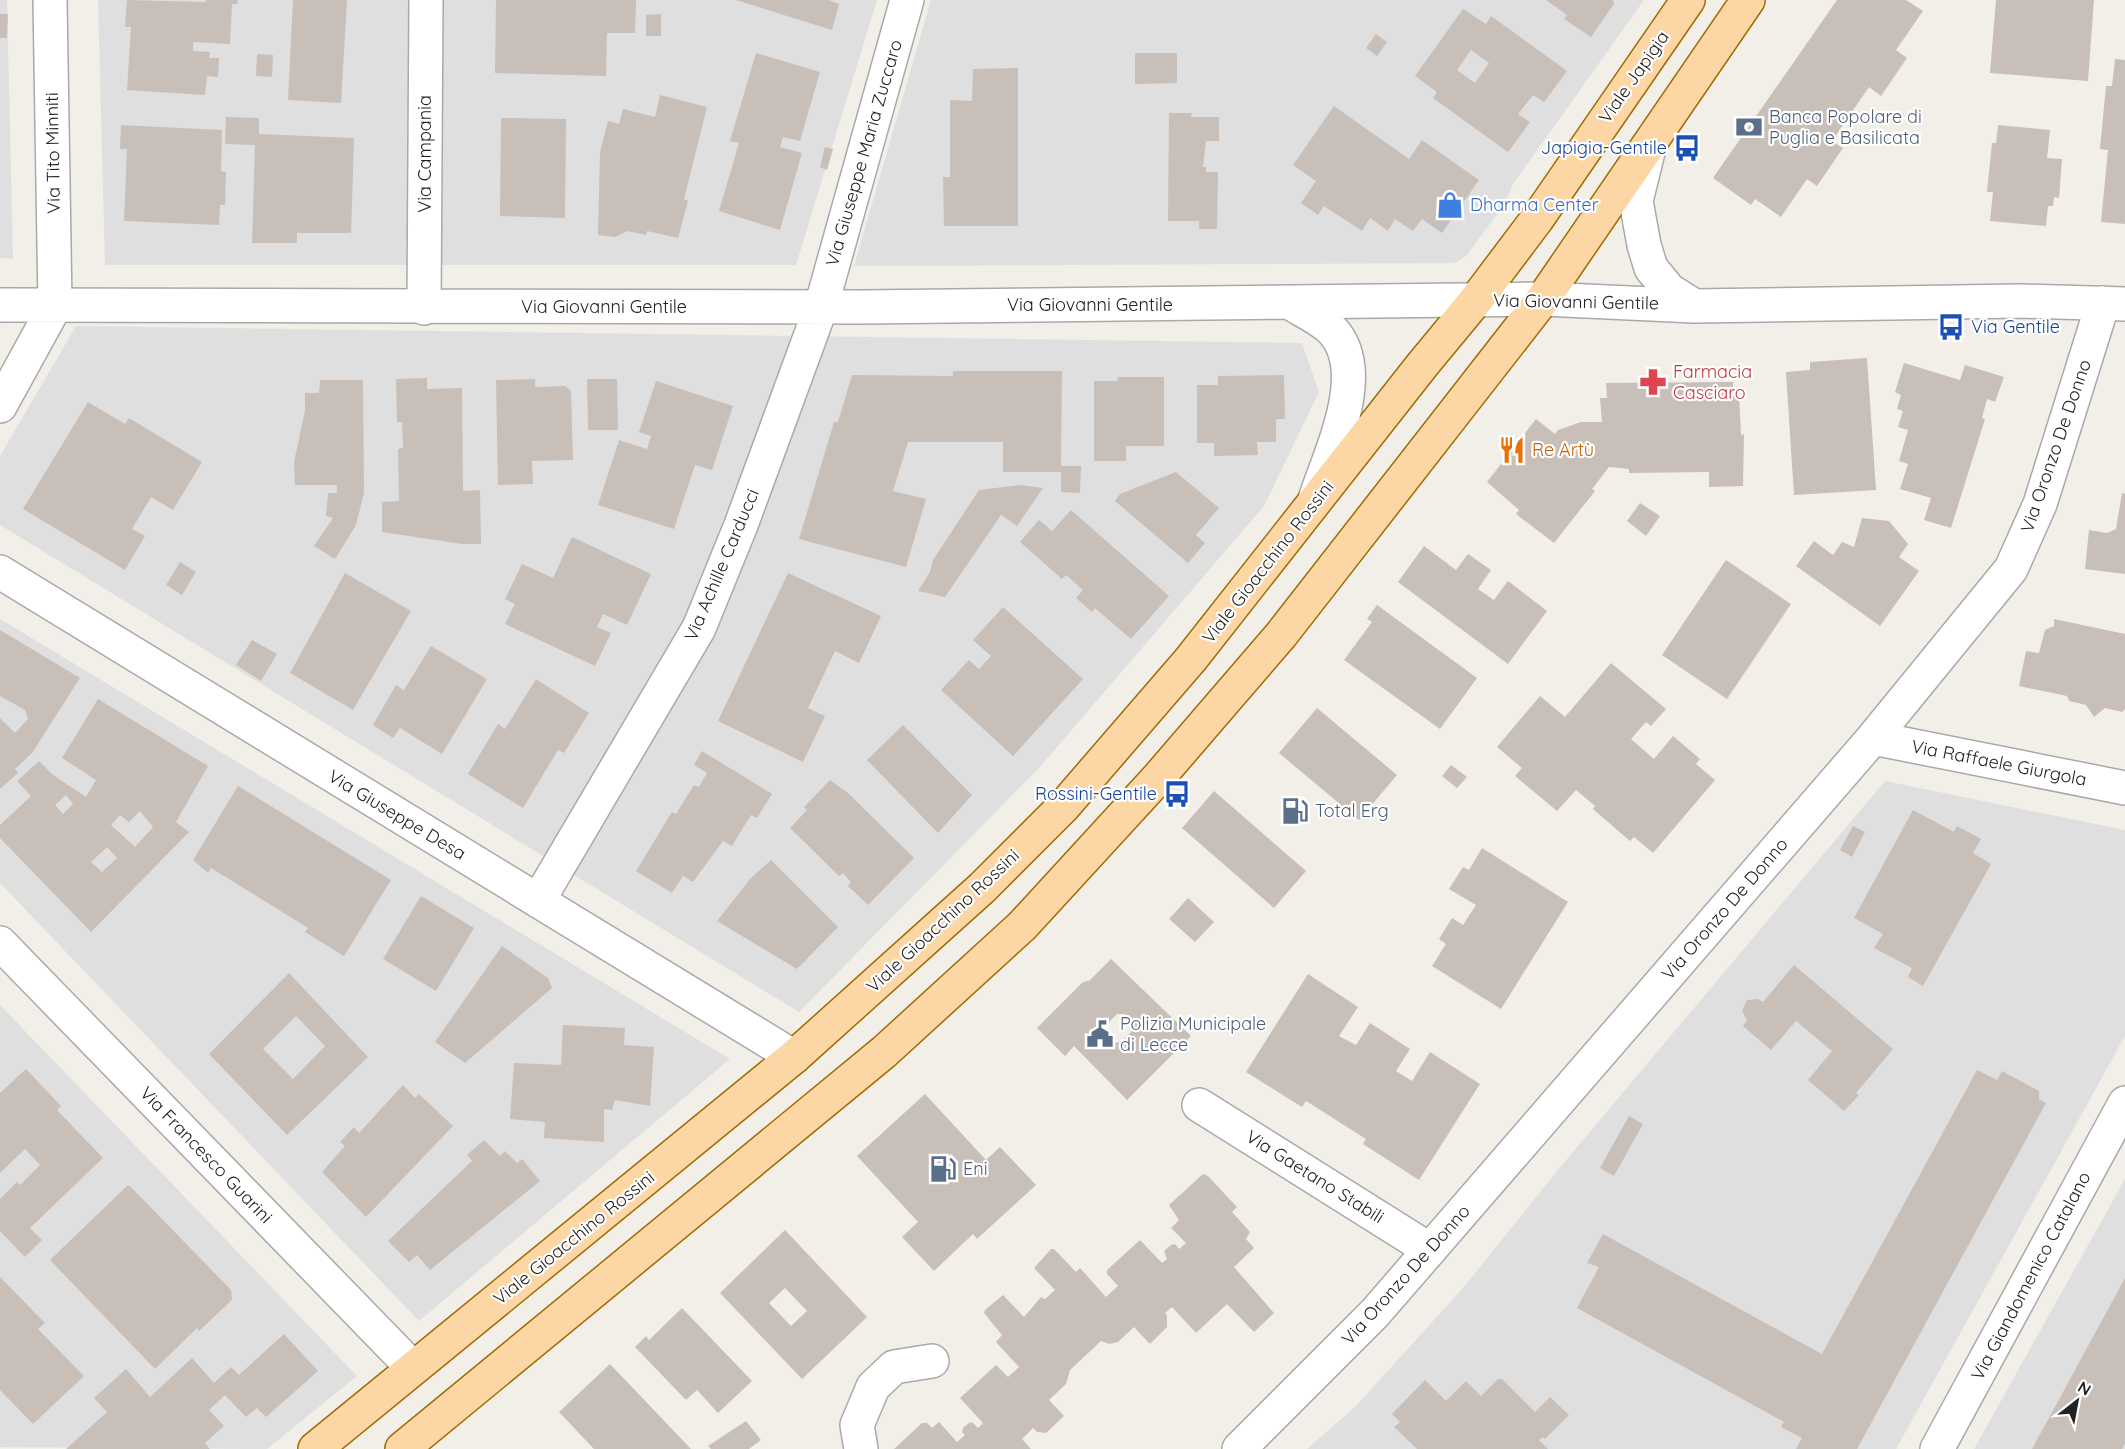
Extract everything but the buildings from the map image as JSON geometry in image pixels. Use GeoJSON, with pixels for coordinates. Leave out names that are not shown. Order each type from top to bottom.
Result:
{"type":"FeatureCollection","features":[{"type":"Feature","properties":{"kind":"main road","name":"Viale Japigia"},"geometry":{"type":"LineString","coordinates":[[1476,300],[1537,219],[1688,0]]}},
{"type":"Feature","properties":{"kind":"main road"},"geometry":{"type":"LineString","coordinates":[[402,1449],[874,1060],[1022,926],[1157,778],[1281,635],[1543,299],[1649,148],[1748,0]]}},
{"type":"Feature","properties":{"kind":"main road","name":"Viale Gioacchino Rossini"},"geometry":{"type":"LineString","coordinates":[[315,1449],[794,1058],[982,888],[1064,806],[1191,659],[1476,300]]}},
{"type":"Feature","properties":{"kind":"street","name":"Via Tito Minniti"},"geometry":{"type":"LineString","coordinates":[[50,0],[55,306]]}},
{"type":"Feature","properties":{"kind":"street","name":"Via Campania"},"geometry":{"type":"LineString","coordinates":[[424,308],[426,0]]}},
{"type":"Feature","properties":{"kind":"street","name":"Via Giuseppe Maria Zuccaro"},"geometry":{"type":"LineString","coordinates":[[821,307],[908,0]]}},
{"type":"Feature","properties":{"kind":"street"},"geometry":{"type":"LineString","coordinates":[[1649,148],[1636,201],[1644,245],[1651,268],[1669,290],[1694,306]]}},
{"type":"Feature","properties":{"kind":"street","name":"Via Giovanni Gentile"},"geometry":{"type":"LineString","coordinates":[[0,305],[424,308],[821,307],[1292,304],[1543,299],[1694,306],[2114,303]]}},
{"type":"Feature","properties":{"kind":"street","name":"Via Oronzo De Donno"},"geometry":{"type":"LineString","coordinates":[[1239,1449],[1376,1313],[1873,738],[2011,570],[2040,504],[2114,303]]}},
{"type":"Feature","properties":{"kind":"street"},"geometry":{"type":"LineString","coordinates":[[1292,304],[1331,330],[1348,359],[1350,383],[1341,423],[1313,507]]}},
{"type":"Feature","properties":{"kind":"street"},"geometry":{"type":"LineString","coordinates":[[2,396],[55,306]]}},
{"type":"Feature","properties":{"kind":"street","name":"Via Achille Carducci"},"geometry":{"type":"LineString","coordinates":[[538,901],[699,628],[741,525],[821,307]]}},
{"type":"Feature","properties":{"kind":"street","name":"Via Giuseppe Desa"},"geometry":{"type":"LineString","coordinates":[[0,572],[794,1058]]}},
{"type":"Feature","properties":{"kind":"street","name":"Via Raffaele Giurgola"},"geometry":{"type":"LineString","coordinates":[[1873,738],[2125,788]]}},
{"type":"Feature","properties":{"kind":"street","name":"Via Francesco Guarini"},"geometry":{"type":"LineString","coordinates":[[0,943],[413,1368]]}},
{"type":"Feature","properties":{"kind":"street","name":"Via Giandomenico Catalano"},"geometry":{"type":"LineString","coordinates":[[1937,1449],[2125,1103]]}},
{"type":"Feature","properties":{"kind":"street","name":"Via Gaetano Stabili"},"geometry":{"type":"LineString","coordinates":[[1199,1105],[1430,1250]]}},
{"type":"Feature","properties":{"kind":"street"},"geometry":{"type":"LineString","coordinates":[[861,1449],[857,1425],[873,1387],[894,1367],[932,1361]]}},
{"type":"Feature","properties":{"kind":"shaded area"},"geometry":{"type":"Polygon","coordinates":[[[0,0],[7,0],[13,259],[0,258],[0,0]]]}},
{"type":"Feature","properties":{"kind":"shaded area"},"geometry":{"type":"Polygon","coordinates":[[[98,0],[877,0],[796,265],[105,265],[98,0]]]}},
{"type":"Feature","properties":{"kind":"shaded area"},"geometry":{"type":"Polygon","coordinates":[[[931,0],[1644,0],[1513,184],[1503,206],[1467,255],[1455,263],[854,266],[931,0]]]}},
{"type":"Feature","properties":{"kind":"shaded area"},"geometry":{"type":"Polygon","coordinates":[[[76,326],[1302,343],[1319,392],[1264,506],[1039,768],[799,1012],[0,525],[0,456],[76,326]]]}},
{"type":"Feature","properties":{"kind":"shaded area"},"geometry":{"type":"Polygon","coordinates":[[[0,619],[730,1059],[419,1321],[0,883],[0,619]]]}},
{"type":"Feature","properties":{"kind":"shaded area"},"geometry":{"type":"Polygon","coordinates":[[[1885,781],[2125,830],[2125,1036],[1896,1449],[1307,1449],[1356,1406],[1463,1288],[1562,1165],[1885,781]]]}},
{"type":"Feature","properties":{"kind":"shaded area"},"geometry":{"type":"Polygon","coordinates":[[[0,1005],[357,1376],[267,1449],[0,1447],[0,1005]]]}},
{"type":"Feature","properties":{"kind":"shaded area"},"geometry":{"type":"Polygon","coordinates":[[[2125,1179],[2125,1449],[1974,1449],[2125,1179]]]}},
{"type":"Feature","properties":{"kind":"place","name":"Banca Popolare di Puglia e Basilicata"},"geometry":{"type":"Point","coordinates":[1749,127]}},
{"type":"Feature","properties":{"kind":"place","name":"Japigia-Gentile"},"geometry":{"type":"Point","coordinates":[1687,148]}},
{"type":"Feature","properties":{"kind":"place","name":"Dharma Center"},"geometry":{"type":"Point","coordinates":[1450,205]}},
{"type":"Feature","properties":{"kind":"place","name":"Via Gentile"},"geometry":{"type":"Point","coordinates":[1951,327]}},
{"type":"Feature","properties":{"kind":"place","name":"Farmacia Casciaro"},"geometry":{"type":"Point","coordinates":[1653,382]}},
{"type":"Feature","properties":{"kind":"place","name":"Re Artù"},"geometry":{"type":"Point","coordinates":[1512,450]}},
{"type":"Feature","properties":{"kind":"place","name":"Rossini-Gentile"},"geometry":{"type":"Point","coordinates":[1177,794]}},
{"type":"Feature","properties":{"kind":"place","name":"Total Erg"},"geometry":{"type":"Point","coordinates":[1295,811]}},
{"type":"Feature","properties":{"kind":"place","name":"Polizia Municipale di Lecce"},"geometry":{"type":"Point","coordinates":[1100,1034]}},
{"type":"Feature","properties":{"kind":"place","name":"Eni"},"geometry":{"type":"Point","coordinates":[943,1169]}}]}
